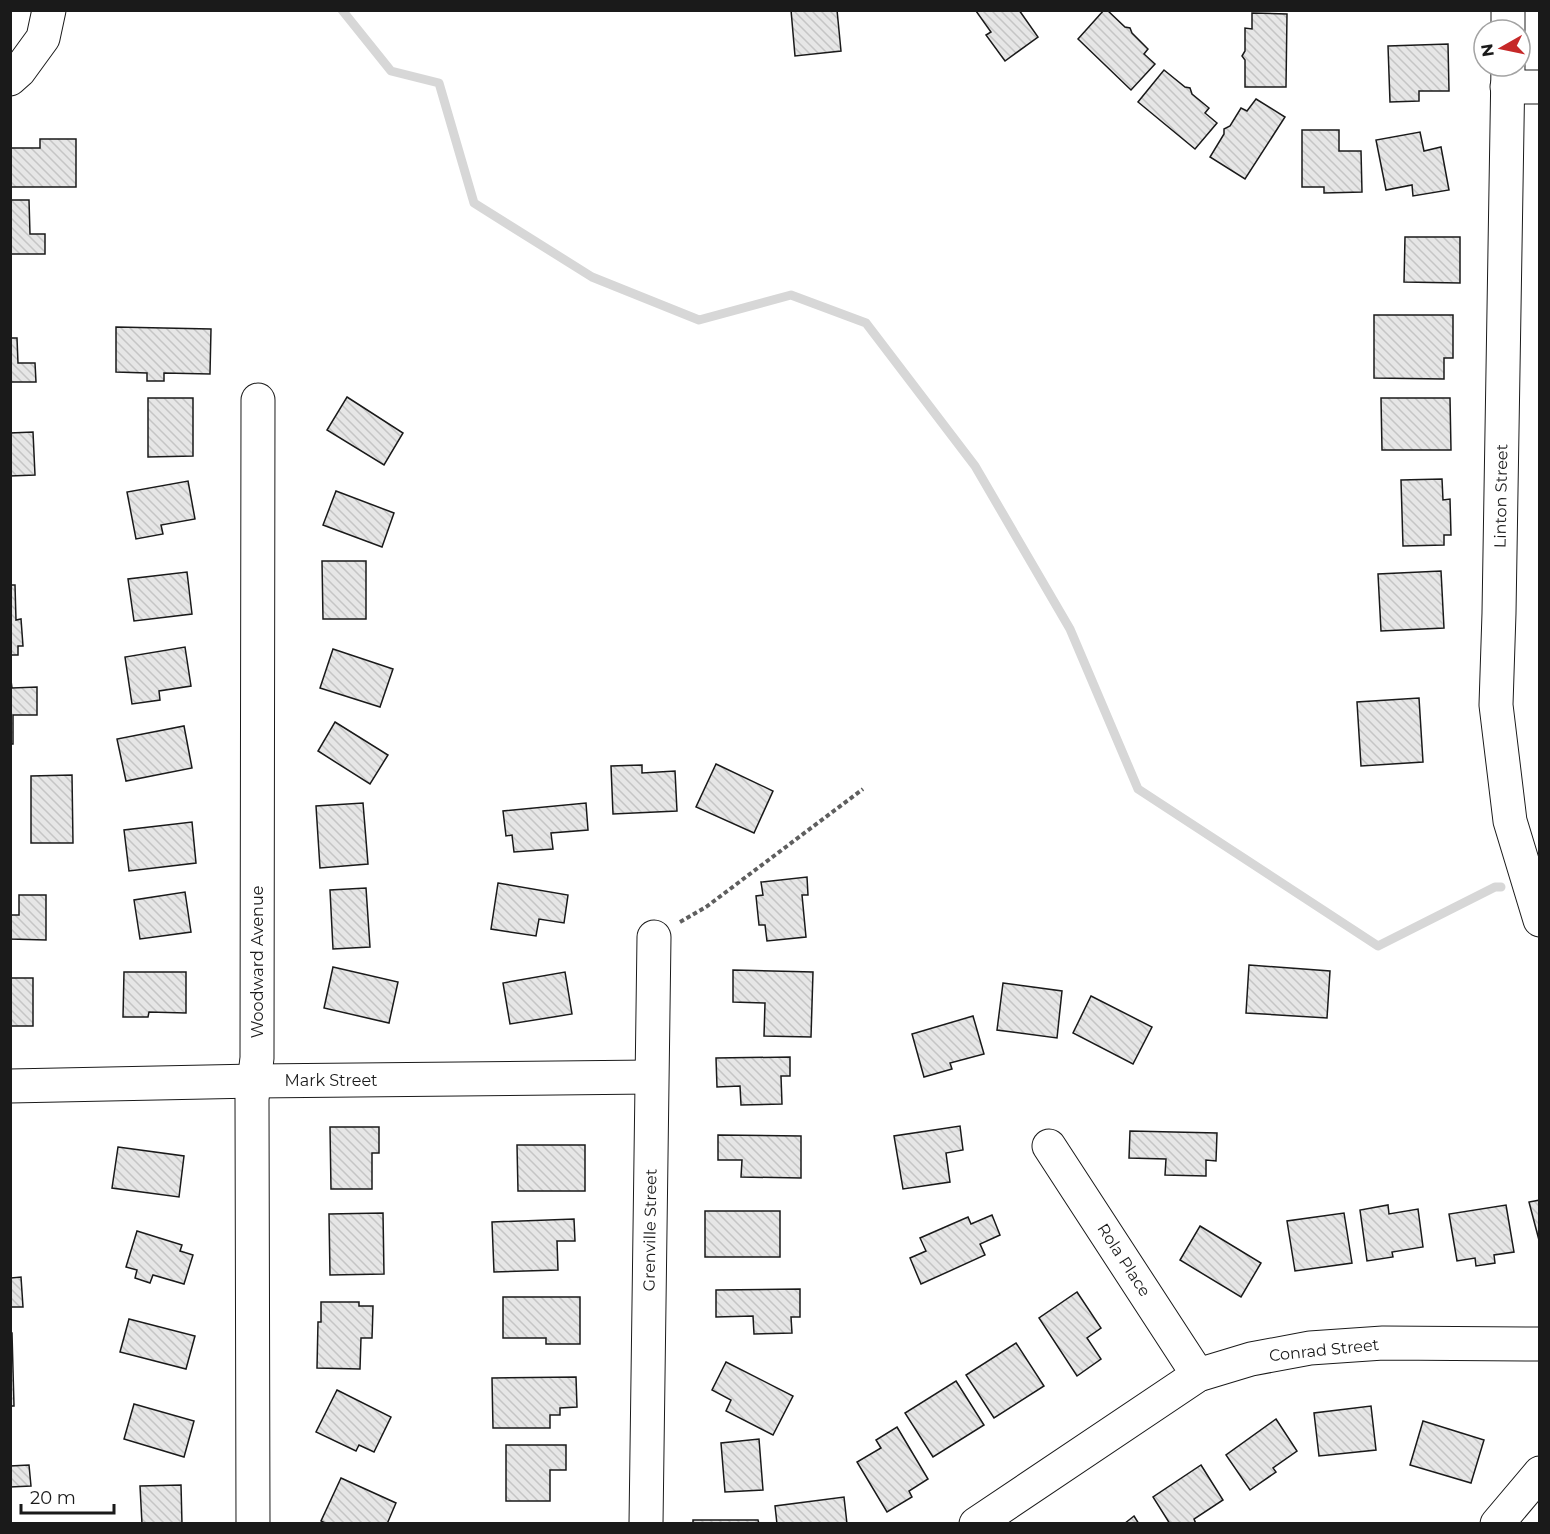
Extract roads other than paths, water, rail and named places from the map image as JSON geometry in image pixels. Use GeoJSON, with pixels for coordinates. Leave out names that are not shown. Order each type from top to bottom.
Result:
{"type":"FeatureCollection","features":[{"type":"Feature","properties":{"kind":"street"},"geometry":{"type":"LineString","coordinates":[[10,79],[19,71],[43,38],[49,10]]}},
{"type":"Feature","properties":{"kind":"street","name":"Linton Street"},"geometry":{"type":"LineString","coordinates":[[1507,78],[1496,705],[1510,821],[1539,920]]}},
{"type":"Feature","properties":{"kind":"street"},"geometry":{"type":"LineString","coordinates":[[1510,78],[1539,87]]}},
{"type":"Feature","properties":{"kind":"street","name":"Woodward Avenue"},"geometry":{"type":"LineString","coordinates":[[253,1524],[252,1100],[255,1081],[258,400]]}},
{"type":"Feature","properties":{"kind":"street","name":"Grenville Street"},"geometry":{"type":"LineString","coordinates":[[646,1524],[654,937]]}},
{"type":"Feature","properties":{"kind":"street","name":"Mark Street"},"geometry":{"type":"LineString","coordinates":[[10,1086],[651,1077]]}},
{"type":"Feature","properties":{"kind":"street","name":"Rola Place"},"geometry":{"type":"LineString","coordinates":[[1049,1146],[1198,1375]]}},
{"type":"Feature","properties":{"kind":"street","name":"Conrad Street"},"geometry":{"type":"LineString","coordinates":[[976,1524],[1198,1375],[1251,1359],[1310,1348],[1383,1343],[1539,1344]]}},
{"type":"Feature","properties":{"kind":"street"},"geometry":{"type":"LineString","coordinates":[[1497,1524],[1539,1473]]}},
{"type":"Feature","properties":{"kind":"waterway"},"geometry":{"type":"LineString","coordinates":[[342,10],[391,71],[439,83],[474,203],[592,277],[699,320],[791,295],[866,323],[975,466],[1070,629],[1138,789],[1378,946],[1495,887],[1501,887]]}}]}
